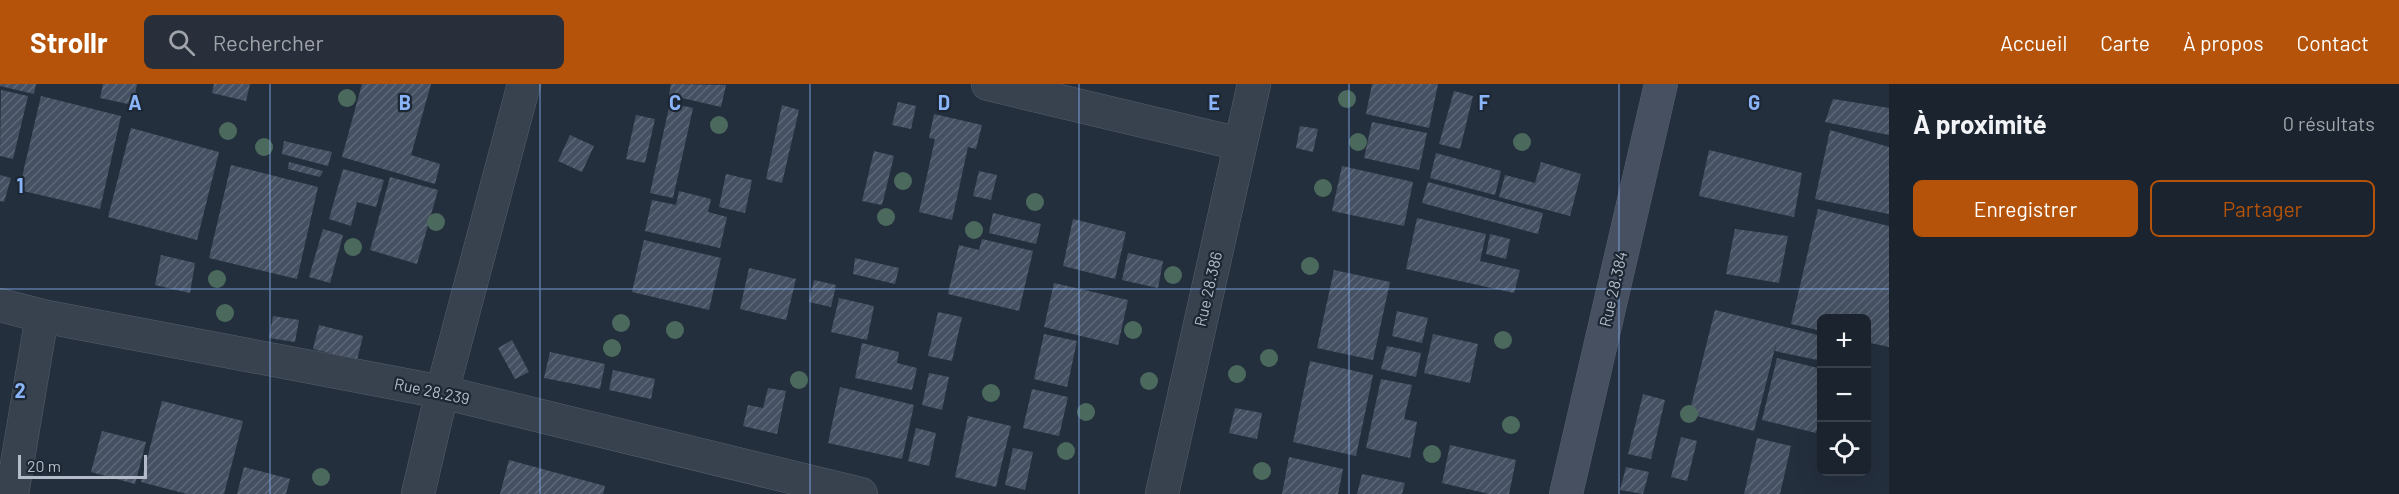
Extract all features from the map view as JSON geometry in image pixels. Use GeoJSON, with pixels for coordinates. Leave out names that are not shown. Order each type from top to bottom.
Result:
{"type":"FeatureCollection","features":[{"type":"Feature","properties":{"kind":"street"},"geometry":{"type":"LineString","coordinates":[[418,494],[442,392],[524,84]]}},
{"type":"Feature","properties":{"kind":"street"},"geometry":{"type":"LineString","coordinates":[[988,84],[1240,144]]}},
{"type":"Feature","properties":{"kind":"street","name":"Rue 28.386"},"geometry":{"type":"LineString","coordinates":[[1162,494],[1254,84]]}},
{"type":"Feature","properties":{"kind":"street","name":"Rue 28.384"},"geometry":{"type":"LineString","coordinates":[[1566,494],[1660,84]]}},
{"type":"Feature","properties":{"kind":"street","name":"Rue 28.239"},"geometry":{"type":"LineString","coordinates":[[0,304],[42,316],[442,392],[781,485],[861,494]]}},
{"type":"Feature","properties":{"kind":"street"},"geometry":{"type":"LineString","coordinates":[[12,494],[42,316]]}},
{"type":"Feature","properties":{"kind":"building"},"geometry":{"type":"Polygon","coordinates":[[[0,84],[36,84],[34,94],[0,86],[0,84]]]}},
{"type":"Feature","properties":{"kind":"building"},"geometry":{"type":"Polygon","coordinates":[[[103,84],[137,84],[133,105],[100,98],[103,84]]]}},
{"type":"Feature","properties":{"kind":"building"},"geometry":{"type":"Polygon","coordinates":[[[214,84],[250,84],[246,101],[212,93],[214,84]]]}},
{"type":"Feature","properties":{"kind":"building"},"geometry":{"type":"Polygon","coordinates":[[[362,84],[431,84],[411,155],[440,164],[435,184],[342,157],[362,84]]]}},
{"type":"Feature","properties":{"kind":"building"},"geometry":{"type":"Polygon","coordinates":[[[671,84],[726,85],[721,107],[669,95],[671,84]]]}},
{"type":"Feature","properties":{"kind":"building"},"geometry":{"type":"Polygon","coordinates":[[[1372,84],[1438,84],[1429,128],[1366,114],[1372,84]]]}},
{"type":"Feature","properties":{"kind":"building"},"geometry":{"type":"Polygon","coordinates":[[[1,90],[28,96],[13,159],[0,156],[1,90]]]}},
{"type":"Feature","properties":{"kind":"building"},"geometry":{"type":"Polygon","coordinates":[[[1454,91],[1473,96],[1460,149],[1439,144],[1454,91]]]}},
{"type":"Feature","properties":{"kind":"building"},"geometry":{"type":"Polygon","coordinates":[[[41,96],[121,116],[100,209],[19,190],[41,96]]]}},
{"type":"Feature","properties":{"kind":"building"},"geometry":{"type":"Polygon","coordinates":[[[1833,99],[1889,108],[1889,135],[1825,122],[1833,99]]]}},
{"type":"Feature","properties":{"kind":"building"},"geometry":{"type":"Polygon","coordinates":[[[898,102],[916,106],[911,129],[892,125],[898,102]]]}},
{"type":"Feature","properties":{"kind":"building"},"geometry":{"type":"Polygon","coordinates":[[[670,103],[693,108],[673,198],[650,193],[670,103]]]}},
{"type":"Feature","properties":{"kind":"building"},"geometry":{"type":"Polygon","coordinates":[[[782,105],[799,110],[782,183],[766,179],[782,105]]]}},
{"type":"Feature","properties":{"kind":"building"},"geometry":{"type":"Polygon","coordinates":[[[934,114],[982,125],[976,149],[968,147],[952,220],[919,212],[935,139],[929,138],[934,114]]]}},
{"type":"Feature","properties":{"kind":"building"},"geometry":{"type":"Polygon","coordinates":[[[636,115],[655,119],[645,163],[626,159],[636,115]]]}},
{"type":"Feature","properties":{"kind":"building"},"geometry":{"type":"Polygon","coordinates":[[[1372,122],[1427,133],[1419,170],[1364,158],[1372,122]]]}},
{"type":"Feature","properties":{"kind":"building"},"geometry":{"type":"Polygon","coordinates":[[[1300,126],[1318,129],[1313,152],[1296,148],[1300,126]]]}},
{"type":"Feature","properties":{"kind":"building"},"geometry":{"type":"Polygon","coordinates":[[[131,128],[219,152],[197,240],[108,217],[131,128]]]}},
{"type":"Feature","properties":{"kind":"building"},"geometry":{"type":"Polygon","coordinates":[[[1830,130],[1889,147],[1889,214],[1815,199],[1830,130]]]}},
{"type":"Feature","properties":{"kind":"building"},"geometry":{"type":"Polygon","coordinates":[[[570,135],[594,146],[582,172],[558,161],[570,135]]]}},
{"type":"Feature","properties":{"kind":"building"},"geometry":{"type":"Polygon","coordinates":[[[284,141],[332,152],[328,166],[282,154],[284,141]]]}},
{"type":"Feature","properties":{"kind":"building"},"geometry":{"type":"Polygon","coordinates":[[[1709,150],[1802,173],[1794,217],[1699,196],[1709,150]]]}},
{"type":"Feature","properties":{"kind":"building"},"geometry":{"type":"Polygon","coordinates":[[[874,151],[894,156],[882,205],[862,201],[874,151]]]}},
{"type":"Feature","properties":{"kind":"building"},"geometry":{"type":"Polygon","coordinates":[[[1436,153],[1501,171],[1495,195],[1430,178],[1436,153]]]}},
{"type":"Feature","properties":{"kind":"building"},"geometry":{"type":"Polygon","coordinates":[[[289,162],[323,171],[320,177],[288,169],[289,162]]]}},
{"type":"Feature","properties":{"kind":"building"},"geometry":{"type":"Polygon","coordinates":[[[1541,162],[1581,174],[1570,216],[1499,197],[1505,175],[1535,183],[1541,162]]]}},
{"type":"Feature","properties":{"kind":"building"},"geometry":{"type":"Polygon","coordinates":[[[231,165],[318,187],[297,279],[209,258],[231,165]]]}},
{"type":"Feature","properties":{"kind":"building"},"geometry":{"type":"Polygon","coordinates":[[[1342,166],[1413,182],[1404,226],[1332,211],[1342,166]]]}},
{"type":"Feature","properties":{"kind":"building"},"geometry":{"type":"Polygon","coordinates":[[[343,169],[384,180],[376,207],[357,202],[351,226],[329,219],[343,169]]]}},
{"type":"Feature","properties":{"kind":"building"},"geometry":{"type":"Polygon","coordinates":[[[979,171],[997,175],[991,200],[973,196],[979,171]]]}},
{"type":"Feature","properties":{"kind":"building"},"geometry":{"type":"Polygon","coordinates":[[[726,174],[752,180],[745,213],[719,207],[726,174]]]}},
{"type":"Feature","properties":{"kind":"building"},"geometry":{"type":"Polygon","coordinates":[[[0,175],[11,178],[4,202],[0,201],[0,175]]]}},
{"type":"Feature","properties":{"kind":"building"},"geometry":{"type":"Polygon","coordinates":[[[390,177],[438,190],[417,264],[370,250],[390,177]]]}},
{"type":"Feature","properties":{"kind":"building"},"geometry":{"type":"Polygon","coordinates":[[[1428,182],[1543,213],[1538,234],[1422,203],[1428,182]]]}},
{"type":"Feature","properties":{"kind":"building"},"geometry":{"type":"Polygon","coordinates":[[[679,191],[711,199],[708,212],[727,217],[720,248],[645,231],[652,200],[676,205],[679,191]]]}},
{"type":"Feature","properties":{"kind":"building"},"geometry":{"type":"Polygon","coordinates":[[[1818,209],[1889,226],[1889,347],[1871,343],[1871,314],[1817,314],[1817,330],[1791,324],[1818,209]]]}},
{"type":"Feature","properties":{"kind":"building"},"geometry":{"type":"Polygon","coordinates":[[[993,213],[1041,224],[1036,244],[989,233],[993,213]]]}},
{"type":"Feature","properties":{"kind":"building"},"geometry":{"type":"Polygon","coordinates":[[[1417,218],[1486,234],[1480,261],[1520,270],[1514,293],[1406,269],[1417,218]]]}},
{"type":"Feature","properties":{"kind":"building"},"geometry":{"type":"Polygon","coordinates":[[[1073,219],[1126,232],[1115,279],[1063,266],[1073,219]]]}},
{"type":"Feature","properties":{"kind":"building"},"geometry":{"type":"Polygon","coordinates":[[[323,229],[343,235],[330,283],[309,277],[323,229]]]}},
{"type":"Feature","properties":{"kind":"building"},"geometry":{"type":"Polygon","coordinates":[[[1735,229],[1788,236],[1779,283],[1726,274],[1735,229]]]}},
{"type":"Feature","properties":{"kind":"building"},"geometry":{"type":"Polygon","coordinates":[[[1490,234],[1510,239],[1506,259],[1486,254],[1490,234]]]}},
{"type":"Feature","properties":{"kind":"building"},"geometry":{"type":"Polygon","coordinates":[[[982,239],[1033,251],[1019,311],[948,294],[959,245],[979,250],[982,239]]]}},
{"type":"Feature","properties":{"kind":"building"},"geometry":{"type":"Polygon","coordinates":[[[644,240],[721,258],[709,310],[632,292],[644,240]]]}},
{"type":"Feature","properties":{"kind":"building"},"geometry":{"type":"Polygon","coordinates":[[[1128,253],[1163,261],[1158,288],[1122,280],[1128,253]]]}},
{"type":"Feature","properties":{"kind":"building"},"geometry":{"type":"Polygon","coordinates":[[[161,255],[195,263],[190,293],[155,285],[161,255]]]}},
{"type":"Feature","properties":{"kind":"building"},"geometry":{"type":"Polygon","coordinates":[[[855,258],[899,268],[895,284],[853,274],[855,258]]]}},
{"type":"Feature","properties":{"kind":"building"},"geometry":{"type":"Polygon","coordinates":[[[749,268],[796,279],[786,320],[740,309],[749,268]]]}},
{"type":"Feature","properties":{"kind":"building"},"geometry":{"type":"Polygon","coordinates":[[[1334,270],[1390,282],[1373,360],[1317,348],[1334,270]]]}},
{"type":"Feature","properties":{"kind":"building"},"geometry":{"type":"Polygon","coordinates":[[[814,280],[836,285],[831,307],[809,302],[814,280]]]}},
{"type":"Feature","properties":{"kind":"building"},"geometry":{"type":"Polygon","coordinates":[[[1054,283],[1128,300],[1118,345],[1044,327],[1054,283]]]}},
{"type":"Feature","properties":{"kind":"building"},"geometry":{"type":"Polygon","coordinates":[[[839,298],[874,306],[867,340],[831,332],[839,298]]]}},
{"type":"Feature","properties":{"kind":"building"},"geometry":{"type":"Polygon","coordinates":[[[1715,310],[1817,335],[1817,360],[1775,351],[1776,344],[1754,431],[1689,414],[1715,310]]]}},
{"type":"Feature","properties":{"kind":"building"},"geometry":{"type":"Polygon","coordinates":[[[1397,311],[1428,318],[1422,343],[1392,336],[1397,311]]]}},
{"type":"Feature","properties":{"kind":"building"},"geometry":{"type":"Polygon","coordinates":[[[938,312],[962,317],[952,361],[928,356],[938,312]]]}},
{"type":"Feature","properties":{"kind":"building"},"geometry":{"type":"Polygon","coordinates":[[[273,316],[299,320],[295,342],[269,338],[273,316]]]}},
{"type":"Feature","properties":{"kind":"building"},"geometry":{"type":"Polygon","coordinates":[[[319,325],[363,336],[357,360],[313,349],[319,325]]]}},
{"type":"Feature","properties":{"kind":"building"},"geometry":{"type":"Polygon","coordinates":[[[1044,334],[1077,341],[1067,387],[1034,379],[1044,334]]]}},
{"type":"Feature","properties":{"kind":"building"},"geometry":{"type":"Polygon","coordinates":[[[1433,334],[1478,344],[1470,383],[1424,373],[1433,334]]]}},
{"type":"Feature","properties":{"kind":"building"},"geometry":{"type":"Polygon","coordinates":[[[512,340],[529,372],[515,379],[498,348],[512,340]]]}},
{"type":"Feature","properties":{"kind":"building"},"geometry":{"type":"Polygon","coordinates":[[[862,343],[899,352],[897,363],[917,368],[912,390],[855,378],[862,343]]]}},
{"type":"Feature","properties":{"kind":"building"},"geometry":{"type":"Polygon","coordinates":[[[1387,346],[1421,353],[1416,377],[1381,369],[1387,346]]]}},
{"type":"Feature","properties":{"kind":"building"},"geometry":{"type":"Polygon","coordinates":[[[550,352],[605,364],[600,389],[544,378],[550,352]]]}},
{"type":"Feature","properties":{"kind":"building"},"geometry":{"type":"Polygon","coordinates":[[[1777,358],[1817,368],[1816,433],[1762,420],[1777,358]]]}},
{"type":"Feature","properties":{"kind":"building"},"geometry":{"type":"Polygon","coordinates":[[[1310,361],[1373,375],[1356,456],[1293,442],[1310,361]]]}},
{"type":"Feature","properties":{"kind":"building"},"geometry":{"type":"Polygon","coordinates":[[[613,370],[655,379],[651,399],[609,390],[613,370]]]}},
{"type":"Feature","properties":{"kind":"building"},"geometry":{"type":"Polygon","coordinates":[[[929,373],[949,377],[942,410],[922,405],[929,373]]]}},
{"type":"Feature","properties":{"kind":"building"},"geometry":{"type":"Polygon","coordinates":[[[1381,379],[1412,385],[1404,419],[1417,422],[1410,458],[1366,448],[1381,379]]]}},
{"type":"Feature","properties":{"kind":"building"},"geometry":{"type":"Polygon","coordinates":[[[840,387],[914,405],[902,459],[828,443],[840,387]]]}},
{"type":"Feature","properties":{"kind":"building"},"geometry":{"type":"Polygon","coordinates":[[[768,388],[786,391],[777,434],[743,426],[748,405],[763,408],[768,388]]]}},
{"type":"Feature","properties":{"kind":"building"},"geometry":{"type":"Polygon","coordinates":[[[1032,389],[1068,397],[1059,436],[1023,428],[1032,389]]]}},
{"type":"Feature","properties":{"kind":"building"},"geometry":{"type":"Polygon","coordinates":[[[1643,394],[1665,400],[1651,459],[1628,454],[1643,394]]]}},
{"type":"Feature","properties":{"kind":"building"},"geometry":{"type":"Polygon","coordinates":[[[162,401],[243,421],[224,494],[187,494],[141,482],[162,401]]]}},
{"type":"Feature","properties":{"kind":"building"},"geometry":{"type":"Polygon","coordinates":[[[1235,408],[1262,413],[1257,439],[1229,433],[1235,408]]]}},
{"type":"Feature","properties":{"kind":"building"},"geometry":{"type":"Polygon","coordinates":[[[968,416],[1011,426],[996,487],[955,477],[968,416]]]}},
{"type":"Feature","properties":{"kind":"building"},"geometry":{"type":"Polygon","coordinates":[[[916,428],[936,433],[929,466],[908,461],[916,428]]]}},
{"type":"Feature","properties":{"kind":"building"},"geometry":{"type":"Polygon","coordinates":[[[102,431],[146,442],[135,484],[91,472],[102,431]]]}},
{"type":"Feature","properties":{"kind":"building"},"geometry":{"type":"Polygon","coordinates":[[[1681,437],[1697,441],[1687,481],[1671,477],[1681,437]]]}},
{"type":"Feature","properties":{"kind":"building"},"geometry":{"type":"Polygon","coordinates":[[[1757,438],[1791,446],[1780,494],[1744,494],[1757,438]]]}},
{"type":"Feature","properties":{"kind":"building"},"geometry":{"type":"Polygon","coordinates":[[[1450,445],[1516,460],[1509,494],[1489,494],[1442,483],[1450,445]]]}},
{"type":"Feature","properties":{"kind":"building"},"geometry":{"type":"Polygon","coordinates":[[[1013,448],[1033,452],[1025,490],[1005,485],[1013,448]]]}},
{"type":"Feature","properties":{"kind":"building"},"geometry":{"type":"Polygon","coordinates":[[[1289,457],[1343,469],[1338,494],[1282,494],[1289,457]]]}},
{"type":"Feature","properties":{"kind":"building"},"geometry":{"type":"Polygon","coordinates":[[[509,460],[605,486],[603,494],[500,494],[509,460]]]}},
{"type":"Feature","properties":{"kind":"building"},"geometry":{"type":"Polygon","coordinates":[[[244,467],[290,479],[286,494],[237,494],[244,467]]]}},
{"type":"Feature","properties":{"kind":"building"},"geometry":{"type":"Polygon","coordinates":[[[1626,467],[1649,472],[1643,494],[1620,490],[1626,467]]]}},
{"type":"Feature","properties":{"kind":"building"},"geometry":{"type":"Polygon","coordinates":[[[1362,474],[1405,483],[1402,494],[1357,494],[1362,474]]]}}]}
